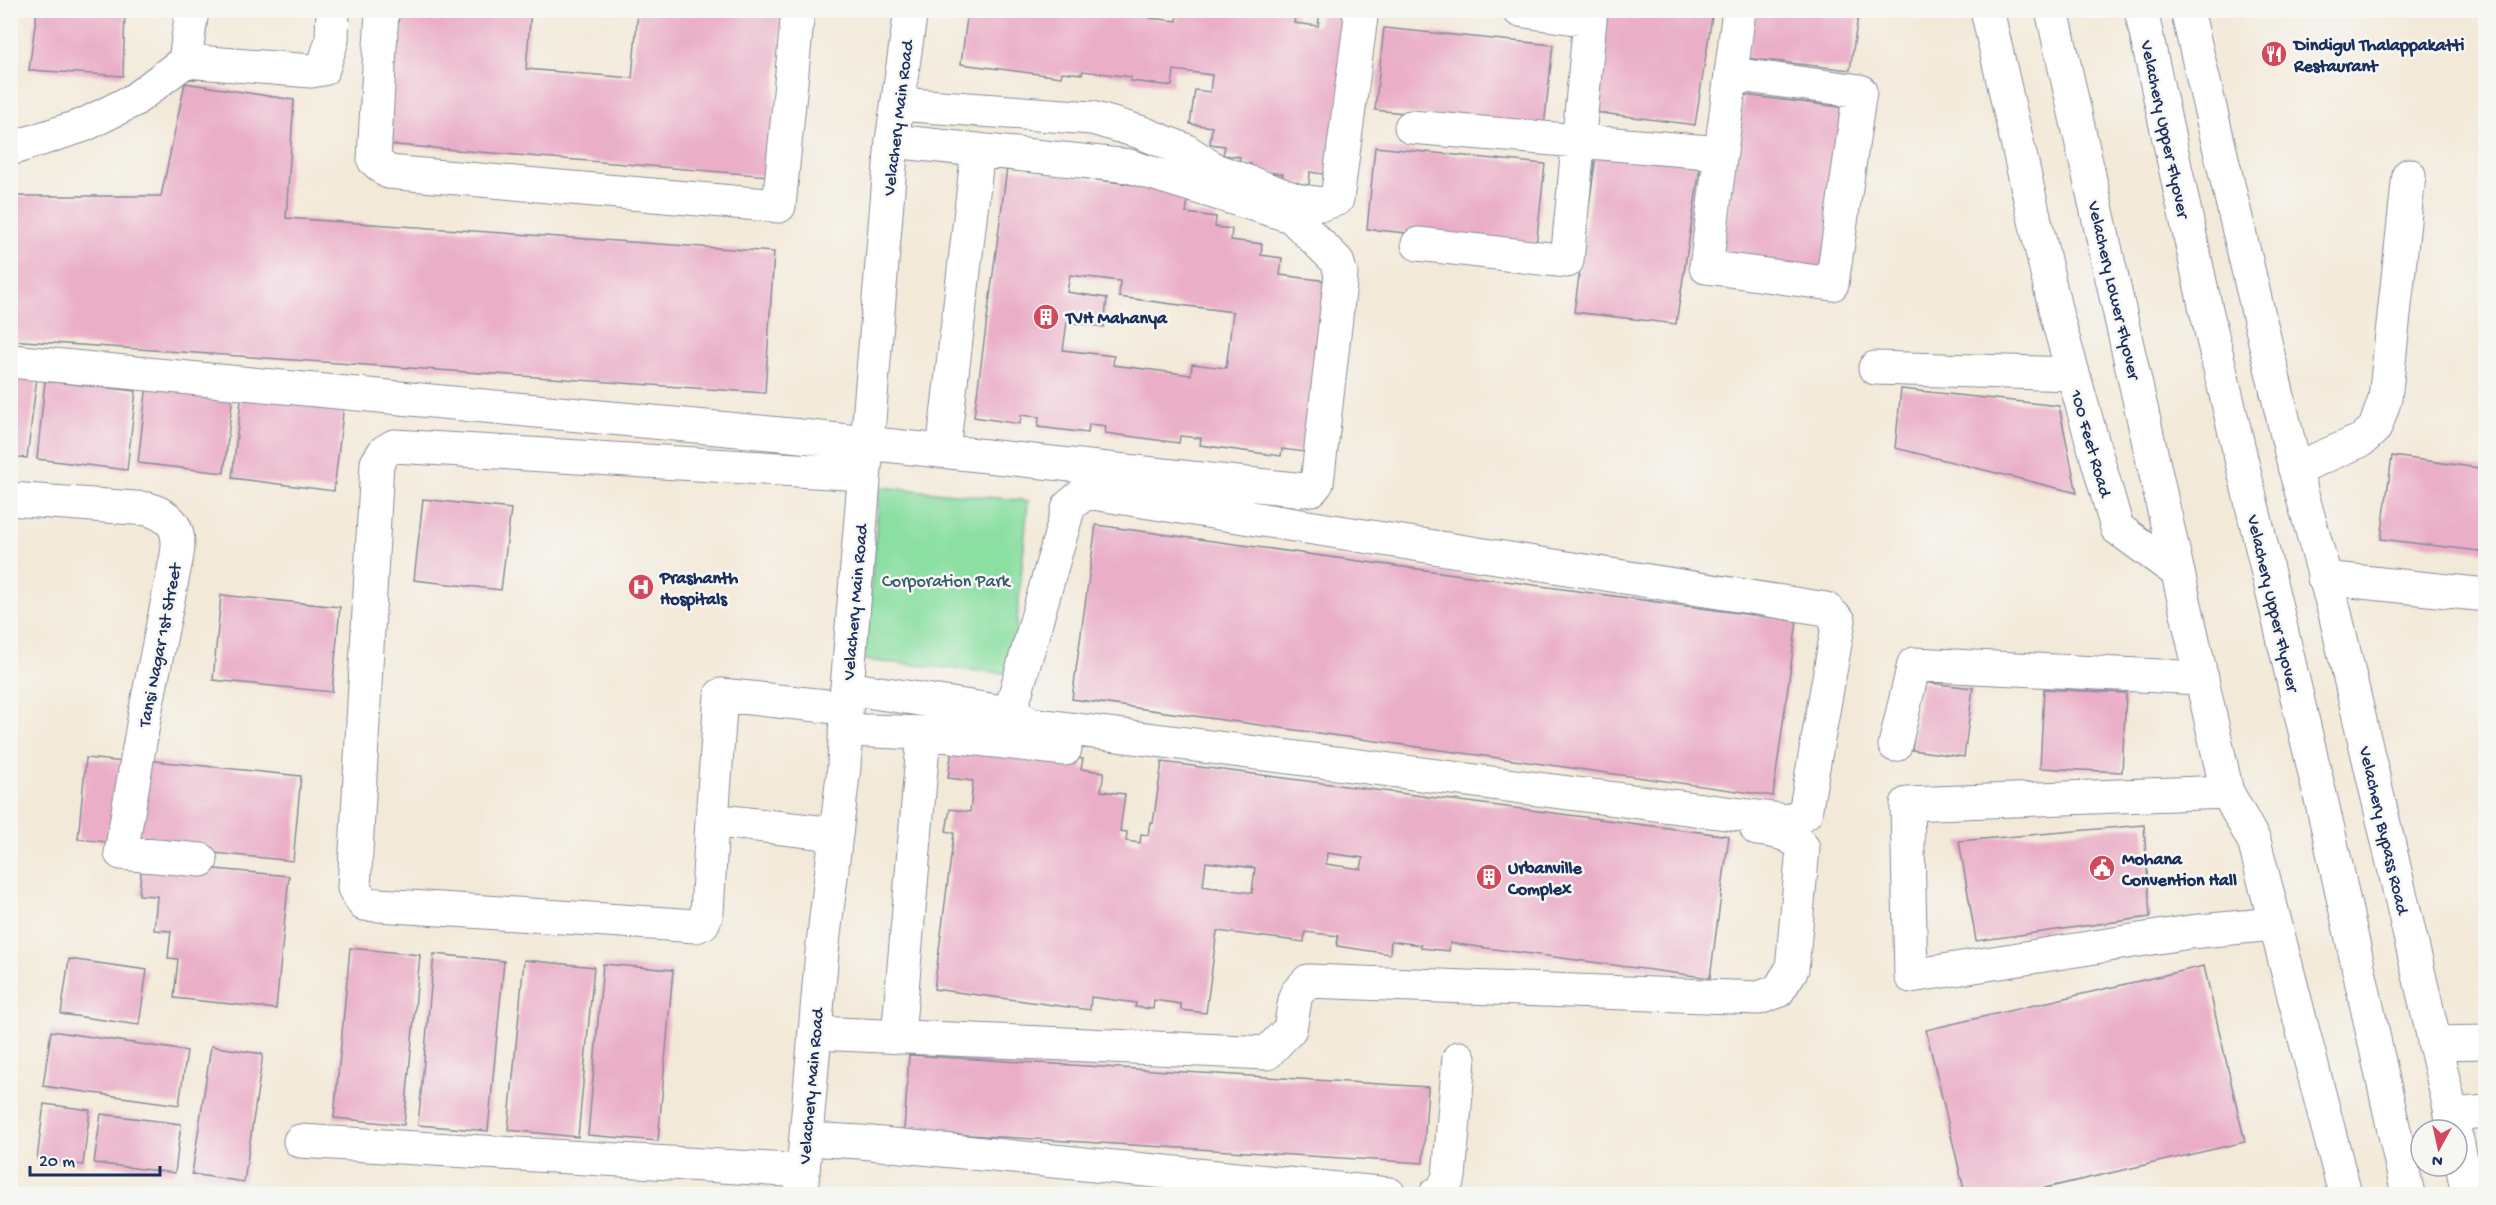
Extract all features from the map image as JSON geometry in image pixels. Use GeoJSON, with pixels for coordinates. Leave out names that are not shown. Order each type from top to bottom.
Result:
{"type":"FeatureCollection","features":[{"type":"Feature","properties":{"kind":"street"},"geometry":{"type":"LineString","coordinates":[[185,61],[192,10]]}},
{"type":"Feature","properties":{"kind":"street"},"geometry":{"type":"LineString","coordinates":[[10,149],[84,125],[134,100],[185,61],[311,71],[323,69],[332,40],[333,10]]}},
{"type":"Feature","properties":{"kind":"street"},"geometry":{"type":"LineString","coordinates":[[382,10],[374,160],[388,172],[779,206],[798,10]]}},
{"type":"Feature","properties":{"kind":"street","name":"Velachery Main Road"},"geometry":{"type":"LineString","coordinates":[[802,1183],[836,834],[892,141],[911,10]]}},
{"type":"Feature","properties":{"kind":"street"},"geometry":{"type":"LineString","coordinates":[[898,104],[1092,118],[1140,132],[1176,147],[1215,170],[1286,196],[1322,204],[1337,199],[1361,17],[1358,10]]}},
{"type":"Feature","properties":{"kind":"street"},"geometry":{"type":"LineString","coordinates":[[1418,244],[1567,261],[1591,15],[1519,10]]}},
{"type":"Feature","properties":{"kind":"street"},"geometry":{"type":"LineString","coordinates":[[1731,74],[1860,91],[1832,284],[1706,267],[1739,10]]}},
{"type":"Feature","properties":{"kind":"street","name":"100 Feet Road"},"geometry":{"type":"LineString","coordinates":[[1987,10],[2057,317],[2117,528],[2176,571]]}},
{"type":"Feature","properties":{"kind":"street","name":"Velachery Lower Flyover"},"geometry":{"type":"LineString","coordinates":[[2052,10],[2176,571]]}},
{"type":"Feature","properties":{"kind":"street","name":"Velachery Upper Flyover"},"geometry":{"type":"LineString","coordinates":[[2141,10],[2205,304],[2328,829],[2408,1194]]}},
{"type":"Feature","properties":{"kind":"street"},"geometry":{"type":"LineString","coordinates":[[2187,10],[2295,469],[2362,441],[2375,428],[2385,399],[2409,175]]}},
{"type":"Feature","properties":{"kind":"street"},"geometry":{"type":"LineString","coordinates":[[1411,127],[1721,153]]}},
{"type":"Feature","properties":{"kind":"street"},"geometry":{"type":"LineString","coordinates":[[892,141],[1129,166],[1291,216],[1337,261],[1341,274],[1317,483],[1312,489],[1304,490],[943,451],[865,459],[394,446],[384,452],[377,463],[354,888],[364,904],[696,926],[703,923],[706,913],[721,695],[846,709],[1010,713],[1031,724],[1788,821],[1804,813],[1839,621],[1826,609],[1086,492],[1069,506],[1010,713]]}},
{"type":"Feature","properties":{"kind":"street"},"geometry":{"type":"LineString","coordinates":[[943,451],[978,150]]}},
{"type":"Feature","properties":{"kind":"street"},"geometry":{"type":"LineString","coordinates":[[10,361],[801,436],[865,459]]}},
{"type":"Feature","properties":{"kind":"street"},"geometry":{"type":"LineString","coordinates":[[1875,368],[2073,374]]}},
{"type":"Feature","properties":{"kind":"street","name":"Velachery Bypass Road"},"geometry":{"type":"LineString","coordinates":[[2295,469],[2335,614],[2452,1118]]}},
{"type":"Feature","properties":{"kind":"street","name":"Tansi Nagar 1st Street"},"geometry":{"type":"LineString","coordinates":[[10,499],[148,509],[164,514],[174,526],[179,540],[177,555],[145,713],[121,853],[201,860]]}},
{"type":"Feature","properties":{"kind":"street"},"geometry":{"type":"LineString","coordinates":[[2176,571],[2227,792],[2254,841],[2345,1194]]}},
{"type":"Feature","properties":{"kind":"street"},"geometry":{"type":"LineString","coordinates":[[2324,578],[2486,595]]}},
{"type":"Feature","properties":{"kind":"street"},"geometry":{"type":"LineString","coordinates":[[1895,745],[1914,664],[2202,678]]}},
{"type":"Feature","properties":{"kind":"street"},"geometry":{"type":"LineString","coordinates":[[815,1034],[1268,1053],[1290,1029],[1296,994],[1308,981],[1759,998],[1778,991],[1792,969],[1803,848],[1795,837],[1775,831],[924,733],[846,709]]}},
{"type":"Feature","properties":{"kind":"street"},"geometry":{"type":"LineString","coordinates":[[898,1037],[924,733]]}},
{"type":"Feature","properties":{"kind":"street"},"geometry":{"type":"LineString","coordinates":[[2227,792],[1907,804],[1911,976],[2190,932],[2274,924]]}},
{"type":"Feature","properties":{"kind":"street"},"geometry":{"type":"LineString","coordinates":[[712,820],[836,834]]}},
{"type":"Feature","properties":{"kind":"street"},"geometry":{"type":"LineString","coordinates":[[2434,1043],[2486,1042]]}},
{"type":"Feature","properties":{"kind":"street"},"geometry":{"type":"LineString","coordinates":[[1436,1194],[1441,1193],[1449,1177],[1459,1058]]}},
{"type":"Feature","properties":{"kind":"street"},"geometry":{"type":"LineString","coordinates":[[2469,1120],[2486,1112]]}},
{"type":"Feature","properties":{"kind":"street"},"geometry":{"type":"LineString","coordinates":[[806,1139],[861,1142],[1389,1194]]}},
{"type":"Feature","properties":{"kind":"street"},"geometry":{"type":"LineString","coordinates":[[300,1141],[802,1183]]}},
{"type":"Feature","properties":{"kind":"street","name":"Velachery Bypass Road"},"geometry":{"type":"LineString","coordinates":[[2465,1178],[2468,1194]]}},
{"type":"Feature","properties":{"kind":"green space","name":"Corporation Park"},"geometry":{"type":"Polygon","coordinates":[[[880,487],[1028,501],[1012,674],[864,660],[880,487]]]}},
{"type":"Feature","properties":{"kind":"building"},"geometry":{"type":"Polygon","coordinates":[[[37,10],[125,10],[123,76],[29,70],[37,10]]]}},
{"type":"Feature","properties":{"kind":"building"},"geometry":{"type":"Polygon","coordinates":[[[396,10],[531,10],[526,69],[632,78],[638,10],[782,10],[769,176],[384,144],[396,10]]]}},
{"type":"Feature","properties":{"kind":"building"},"geometry":{"type":"Polygon","coordinates":[[[968,10],[1151,10],[1150,18],[1177,21],[1178,10],[1296,10],[1294,23],[1318,26],[1320,11],[1350,14],[1329,175],[1310,172],[1309,185],[1282,181],[1283,174],[1250,170],[1251,164],[1239,163],[1240,157],[1223,155],[1225,146],[1210,144],[1212,127],[1190,124],[1195,90],[1210,92],[1212,75],[1174,70],[1172,86],[1131,81],[1131,77],[1083,71],[1082,74],[1062,72],[1061,77],[961,64],[968,10]]]}},
{"type":"Feature","properties":{"kind":"building"},"geometry":{"type":"Polygon","coordinates":[[[1608,10],[1713,10],[1695,125],[1594,112],[1608,10]]]}},
{"type":"Feature","properties":{"kind":"building"},"geometry":{"type":"Polygon","coordinates":[[[1754,10],[1859,10],[1850,70],[1747,58],[1754,10]]]}},
{"type":"Feature","properties":{"kind":"building"},"geometry":{"type":"Polygon","coordinates":[[[1384,28],[1553,45],[1544,127],[1375,110],[1384,28]]]}},
{"type":"Feature","properties":{"kind":"building"},"geometry":{"type":"Polygon","coordinates":[[[185,83],[294,100],[286,218],[774,252],[765,393],[10,340],[10,196],[161,196],[185,83]]]}},
{"type":"Feature","properties":{"kind":"building"},"geometry":{"type":"Polygon","coordinates":[[[1744,95],[1848,108],[1823,271],[1721,259],[1744,95]]]}},
{"type":"Feature","properties":{"kind":"building"},"geometry":{"type":"Polygon","coordinates":[[[1375,147],[1545,164],[1536,246],[1367,229],[1375,147]]]}},
{"type":"Feature","properties":{"kind":"building"},"geometry":{"type":"Polygon","coordinates":[[[1597,149],[1701,162],[1676,324],[1574,312],[1597,149]]]}},
{"type":"Feature","properties":{"kind":"building","name":"TVH Mahanya"},"geometry":{"type":"Polygon","coordinates":[[[1007,168],[1189,192],[1186,213],[1216,217],[1215,227],[1232,229],[1231,240],[1262,244],[1261,255],[1282,258],[1280,275],[1328,281],[1305,452],[1282,449],[1281,456],[1200,445],[1201,438],[1180,436],[1179,443],[1105,433],[1106,426],[1089,424],[1088,433],[1038,427],[1039,417],[1021,415],[1020,424],[974,417],[1007,168]],[[1070,275],[1067,292],[1107,298],[1104,327],[1067,322],[1063,350],[1114,356],[1113,365],[1191,375],[1192,364],[1226,368],[1233,312],[1119,297],[1120,281],[1070,275]]]}},
{"type":"Feature","properties":{"kind":"building"},"geometry":{"type":"Polygon","coordinates":[[[10,374],[37,377],[27,458],[10,456],[10,374]]]}},
{"type":"Feature","properties":{"kind":"building"},"geometry":{"type":"Polygon","coordinates":[[[45,381],[136,391],[127,470],[37,459],[45,381]]]}},
{"type":"Feature","properties":{"kind":"building"},"geometry":{"type":"Polygon","coordinates":[[[147,384],[233,394],[224,473],[138,463],[147,384]]]}},
{"type":"Feature","properties":{"kind":"building"},"geometry":{"type":"Polygon","coordinates":[[[1901,389],[2059,406],[2077,493],[1895,448],[1901,389]]]}},
{"type":"Feature","properties":{"kind":"building"},"geometry":{"type":"Polygon","coordinates":[[[242,392],[344,404],[334,491],[232,478],[242,392]]]}},
{"type":"Feature","properties":{"kind":"building"},"geometry":{"type":"Polygon","coordinates":[[[2392,456],[2486,469],[2486,552],[2381,539],[2392,456]]]}},
{"type":"Feature","properties":{"kind":"building"},"geometry":{"type":"Polygon","coordinates":[[[423,499],[511,509],[501,590],[414,580],[423,499]]]}},
{"type":"Feature","properties":{"kind":"building"},"geometry":{"type":"Polygon","coordinates":[[[1096,525],[1797,621],[1773,796],[1072,699],[1096,525]]]}},
{"type":"Feature","properties":{"kind":"building"},"geometry":{"type":"Polygon","coordinates":[[[221,595],[340,607],[332,692],[213,680],[221,595]]]}},
{"type":"Feature","properties":{"kind":"building"},"geometry":{"type":"Polygon","coordinates":[[[1921,682],[1973,688],[1964,757],[1912,750],[1921,682]]]}},
{"type":"Feature","properties":{"kind":"building"},"geometry":{"type":"Polygon","coordinates":[[[2044,689],[2126,693],[2122,772],[2040,768],[2044,689]]]}},
{"type":"Feature","properties":{"kind":"building","name":"Urbanville Complex"},"geometry":{"type":"Polygon","coordinates":[[[953,741],[1083,759],[1081,769],[1104,772],[1101,791],[1125,794],[1120,831],[1127,832],[1126,841],[1140,843],[1141,834],[1148,835],[1150,822],[1153,823],[1162,762],[1729,836],[1710,978],[1450,943],[1449,951],[1421,948],[1421,945],[1391,941],[1390,954],[1337,946],[1338,936],[1305,932],[1304,942],[1217,931],[1206,1013],[1181,1010],[1181,1004],[1154,1000],[1153,1009],[1135,1007],[1136,1003],[1091,997],[1090,1010],[934,989],[954,833],[946,831],[950,809],[970,812],[973,781],[948,778],[953,741]],[[1327,853],[1326,864],[1361,869],[1363,858],[1327,853]],[[1206,862],[1203,886],[1252,893],[1255,868],[1206,862]]]}},
{"type":"Feature","properties":{"kind":"building"},"geometry":{"type":"Polygon","coordinates":[[[86,758],[124,762],[117,843],[78,839],[86,758]]]}},
{"type":"Feature","properties":{"kind":"building"},"geometry":{"type":"Polygon","coordinates":[[[145,760],[301,776],[293,861],[136,845],[145,760]]]}},
{"type":"Feature","properties":{"kind":"building"},"geometry":{"type":"Polygon","coordinates":[[[2144,825],[2150,917],[1976,941],[1959,841],[2144,825]]]}},
{"type":"Feature","properties":{"kind":"building"},"geometry":{"type":"Polygon","coordinates":[[[142,862],[289,876],[276,1009],[174,998],[178,959],[168,958],[171,931],[154,930],[157,896],[139,895],[142,862]]]}},
{"type":"Feature","properties":{"kind":"building"},"geometry":{"type":"Polygon","coordinates":[[[350,948],[420,955],[404,1125],[334,1118],[350,948]]]}},
{"type":"Feature","properties":{"kind":"building"},"geometry":{"type":"Polygon","coordinates":[[[434,954],[504,961],[488,1131],[418,1125],[434,954]]]}},
{"type":"Feature","properties":{"kind":"building"},"geometry":{"type":"Polygon","coordinates":[[[69,959],[147,970],[139,1025],[61,1014],[69,959]]]}},
{"type":"Feature","properties":{"kind":"building"},"geometry":{"type":"Polygon","coordinates":[[[524,960],[594,967],[578,1137],[508,1130],[524,960]]]}},
{"type":"Feature","properties":{"kind":"building"},"geometry":{"type":"Polygon","coordinates":[[[603,964],[673,970],[658,1141],[588,1135],[603,964]]]}},
{"type":"Feature","properties":{"kind":"building"},"geometry":{"type":"Polygon","coordinates":[[[2204,966],[2245,1142],[2019,1194],[1965,1194],[1926,1030],[2204,966]]]}},
{"type":"Feature","properties":{"kind":"building"},"geometry":{"type":"Polygon","coordinates":[[[51,1031],[187,1051],[179,1105],[43,1086],[51,1031]]]}},
{"type":"Feature","properties":{"kind":"building"},"geometry":{"type":"Polygon","coordinates":[[[211,1046],[263,1054],[244,1182],[192,1174],[211,1046]]]}},
{"type":"Feature","properties":{"kind":"building"},"geometry":{"type":"Polygon","coordinates":[[[909,1055],[1428,1087],[1423,1163],[904,1131],[909,1055]]]}},
{"type":"Feature","properties":{"kind":"building"},"geometry":{"type":"Polygon","coordinates":[[[44,1104],[90,1110],[83,1165],[37,1159],[44,1104]]]}},
{"type":"Feature","properties":{"kind":"building"},"geometry":{"type":"Polygon","coordinates":[[[101,1114],[181,1124],[175,1173],[94,1163],[101,1114]]]}},
{"type":"Feature","properties":{"kind":"place","name":"Dindigul Thalappakatti Restaurant"},"geometry":{"type":"Point","coordinates":[2274,54]}},
{"type":"Feature","properties":{"kind":"place","name":"TVH Mahanya"},"geometry":{"type":"Point","coordinates":[1046,317]}},
{"type":"Feature","properties":{"kind":"place","name":"Prashanth Hospitals"},"geometry":{"type":"Point","coordinates":[641,587]}},
{"type":"Feature","properties":{"kind":"place","name":"Mohana Convention Hall"},"geometry":{"type":"Point","coordinates":[2102,868]}},
{"type":"Feature","properties":{"kind":"place","name":"Urbanville Complex"},"geometry":{"type":"Point","coordinates":[1489,877]}}]}
